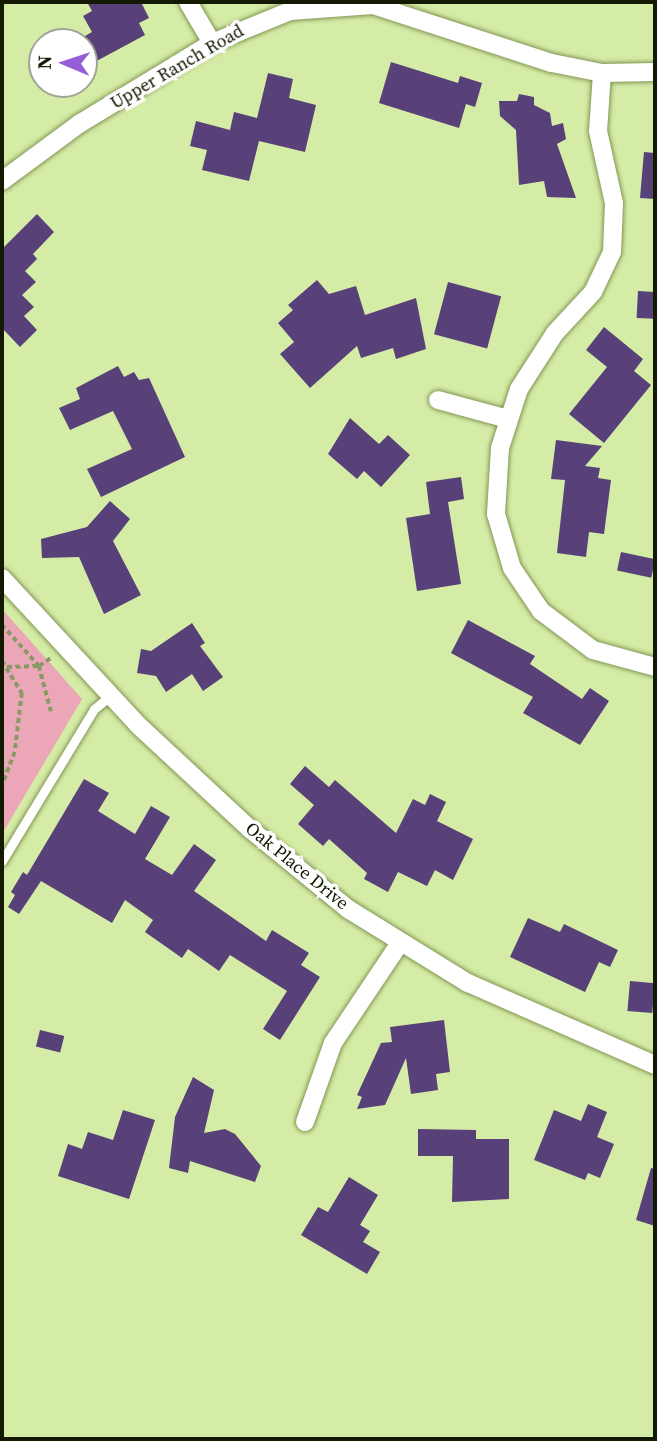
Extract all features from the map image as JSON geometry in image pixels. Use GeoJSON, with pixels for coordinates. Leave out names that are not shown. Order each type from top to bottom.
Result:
{"type":"FeatureCollection","features":[{"type":"Feature","properties":{"kind":"street"},"geometry":{"type":"LineString","coordinates":[[188,2],[212,43]]}},
{"type":"Feature","properties":{"kind":"street","name":"Upper Ranch Road"},"geometry":{"type":"LineString","coordinates":[[2,181],[79,124],[212,43],[290,11],[373,5],[552,63],[602,73],[655,72]]}},
{"type":"Feature","properties":{"kind":"street"},"geometry":{"type":"LineString","coordinates":[[602,73],[598,131],[614,202],[612,252],[593,292],[534,362],[508,419],[495,486],[496,514],[501,539],[525,590],[563,632],[593,650],[655,667]]}},
{"type":"Feature","properties":{"kind":"street"},"geometry":{"type":"LineString","coordinates":[[438,400],[508,419]]}},
{"type":"Feature","properties":{"kind":"street","name":"Oak Place Drive"},"geometry":{"type":"LineString","coordinates":[[2,578],[110,696],[299,871],[400,943],[533,1014],[655,1065]]}},
{"type":"Feature","properties":{"kind":"street"},"geometry":{"type":"LineString","coordinates":[[305,1122],[333,1043],[400,943]]}},
{"type":"Feature","properties":{"kind":"lane"},"geometry":{"type":"LineString","coordinates":[[2,861],[94,709],[110,696]]}},
{"type":"Feature","properties":{"kind":"path"},"geometry":{"type":"LineString","coordinates":[[2,625],[39,666],[51,711]]}},
{"type":"Feature","properties":{"kind":"path"},"geometry":{"type":"LineString","coordinates":[[7,667],[39,666],[65,648]]}},
{"type":"Feature","properties":{"kind":"path"},"geometry":{"type":"LineString","coordinates":[[2,661],[22,693],[15,752],[2,786]]}},
{"type":"Feature","properties":{"kind":"shaded area"},"geometry":{"type":"Polygon","coordinates":[[[2,609],[82,699],[2,834],[2,609]]]}},
{"type":"Feature","properties":{"kind":"building"},"geometry":{"type":"Polygon","coordinates":[[[87,2],[141,2],[149,18],[139,23],[145,35],[98,60],[98,28],[90,28],[83,16],[92,11],[87,2]]]}},
{"type":"Feature","properties":{"kind":"building"},"geometry":{"type":"Polygon","coordinates":[[[391,62],[458,83],[460,76],[482,83],[475,107],[466,104],[459,128],[379,103],[391,62]]]}},
{"type":"Feature","properties":{"kind":"building"},"geometry":{"type":"Polygon","coordinates":[[[268,73],[293,79],[289,98],[316,105],[305,152],[259,141],[249,181],[202,170],[207,150],[190,146],[196,121],[230,130],[234,112],[257,118],[268,73]]]}},
{"type":"Feature","properties":{"kind":"building"},"geometry":{"type":"Polygon","coordinates":[[[519,94],[534,97],[534,105],[550,113],[552,126],[563,123],[566,139],[557,144],[576,198],[547,197],[544,181],[519,185],[516,130],[500,116],[499,101],[517,101],[519,94]]]}},
{"type":"Feature","properties":{"kind":"building"},"geometry":{"type":"Polygon","coordinates":[[[644,152],[655,153],[655,199],[640,198],[644,152]]]}},
{"type":"Feature","properties":{"kind":"building"},"geometry":{"type":"Polygon","coordinates":[[[37,214],[54,232],[33,254],[37,259],[25,271],[36,282],[22,295],[34,307],[24,316],[37,330],[20,347],[2,328],[2,249],[37,214]]]}},
{"type":"Feature","properties":{"kind":"building"},"geometry":{"type":"Polygon","coordinates":[[[317,280],[329,294],[356,286],[365,315],[416,298],[426,349],[396,359],[393,348],[361,358],[357,346],[310,388],[280,354],[294,342],[278,323],[293,310],[288,305],[317,280]]]}},
{"type":"Feature","properties":{"kind":"building"},"geometry":{"type":"Polygon","coordinates":[[[448,282],[501,296],[487,348],[434,334],[448,282]]]}},
{"type":"Feature","properties":{"kind":"building"},"geometry":{"type":"Polygon","coordinates":[[[638,291],[655,292],[654,319],[637,318],[638,291]]]}},
{"type":"Feature","properties":{"kind":"building"},"geometry":{"type":"Polygon","coordinates":[[[604,327],[643,359],[634,371],[651,385],[604,443],[569,414],[607,367],[586,350],[604,327]]]}},
{"type":"Feature","properties":{"kind":"building"},"geometry":{"type":"Polygon","coordinates":[[[118,366],[124,377],[134,372],[139,380],[149,378],[185,457],[101,497],[87,469],[132,449],[113,411],[70,430],[59,408],[80,399],[76,388],[118,366]]]}},
{"type":"Feature","properties":{"kind":"building"},"geometry":{"type":"Polygon","coordinates":[[[350,418],[379,444],[388,435],[410,455],[381,487],[364,471],[357,479],[328,454],[350,418]]]}},
{"type":"Feature","properties":{"kind":"building"},"geometry":{"type":"Polygon","coordinates":[[[556,440],[602,446],[585,466],[600,468],[598,478],[611,480],[604,534],[589,532],[586,557],[557,553],[565,480],[551,479],[556,440]]]}},
{"type":"Feature","properties":{"kind":"building"},"geometry":{"type":"Polygon","coordinates":[[[461,477],[464,499],[448,502],[461,584],[417,591],[406,518],[430,514],[426,482],[461,477]]]}},
{"type":"Feature","properties":{"kind":"building"},"geometry":{"type":"Polygon","coordinates":[[[110,501],[130,519],[113,541],[141,595],[104,614],[79,557],[42,558],[41,539],[87,527],[110,501]]]}},
{"type":"Feature","properties":{"kind":"building"},"geometry":{"type":"Polygon","coordinates":[[[621,552],[655,559],[651,578],[617,571],[621,552]]]}},
{"type":"Feature","properties":{"kind":"building"},"geometry":{"type":"Polygon","coordinates":[[[468,620],[535,656],[530,664],[582,699],[590,688],[609,701],[580,745],[523,713],[533,697],[451,653],[468,620]]]}},
{"type":"Feature","properties":{"kind":"building"},"geometry":{"type":"Polygon","coordinates":[[[192,623],[205,643],[200,646],[223,677],[203,691],[192,674],[166,692],[156,676],[137,673],[141,649],[151,651],[192,623]]]}},
{"type":"Feature","properties":{"kind":"building"},"geometry":{"type":"Polygon","coordinates":[[[305,766],[329,787],[335,780],[396,833],[413,799],[425,805],[430,794],[446,802],[437,821],[473,839],[453,880],[435,870],[427,886],[398,872],[388,892],[364,879],[367,873],[329,839],[323,846],[298,824],[314,805],[290,784],[305,766]]]}},
{"type":"Feature","properties":{"kind":"building"},"geometry":{"type":"Polygon","coordinates":[[[84,779],[109,793],[98,811],[135,834],[151,806],[170,817],[145,859],[172,875],[194,844],[216,860],[194,891],[266,941],[272,930],[309,953],[301,965],[320,977],[280,1040],[263,1029],[287,991],[230,955],[219,971],[188,949],[182,958],[145,932],[153,920],[125,900],[112,923],[41,881],[19,914],[8,907],[15,895],[11,892],[23,872],[27,875],[84,779]]]}},
{"type":"Feature","properties":{"kind":"building"},"geometry":{"type":"Polygon","coordinates":[[[528,918],[560,932],[564,924],[618,950],[610,967],[599,962],[585,992],[510,957],[528,918]]]}},
{"type":"Feature","properties":{"kind":"building"},"geometry":{"type":"Polygon","coordinates":[[[630,981],[655,983],[652,1013],[627,1011],[630,981]]]}},
{"type":"Feature","properties":{"kind":"building"},"geometry":{"type":"Polygon","coordinates":[[[444,1020],[450,1072],[436,1074],[438,1090],[411,1094],[406,1058],[385,1105],[357,1109],[362,1097],[357,1095],[381,1043],[392,1042],[390,1027],[444,1020]]]}},
{"type":"Feature","properties":{"kind":"building"},"geometry":{"type":"Polygon","coordinates":[[[40,1030],[64,1036],[60,1053],[36,1046],[40,1030]]]}},
{"type":"Feature","properties":{"kind":"building"},"geometry":{"type":"Polygon","coordinates":[[[193,1077],[214,1090],[204,1133],[225,1129],[235,1134],[261,1166],[255,1182],[190,1161],[188,1173],[169,1168],[175,1117],[193,1077]]]}},
{"type":"Feature","properties":{"kind":"building"},"geometry":{"type":"Polygon","coordinates":[[[588,1104],[607,1112],[597,1137],[614,1144],[600,1178],[588,1173],[585,1180],[534,1160],[554,1110],[581,1121],[588,1104]]]}},
{"type":"Feature","properties":{"kind":"building"},"geometry":{"type":"Polygon","coordinates":[[[123,1110],[155,1120],[129,1199],[58,1176],[68,1144],[82,1149],[88,1132],[113,1140],[123,1110]]]}},
{"type":"Feature","properties":{"kind":"building"},"geometry":{"type":"Polygon","coordinates":[[[418,1129],[476,1130],[476,1139],[509,1139],[509,1199],[452,1202],[453,1156],[418,1156],[418,1129]]]}},
{"type":"Feature","properties":{"kind":"building"},"geometry":{"type":"Polygon","coordinates":[[[651,1168],[655,1169],[655,1226],[636,1220],[651,1168]]]}},
{"type":"Feature","properties":{"kind":"building"},"geometry":{"type":"Polygon","coordinates":[[[349,1177],[378,1195],[360,1225],[370,1231],[363,1242],[380,1252],[367,1274],[301,1235],[318,1207],[328,1212],[349,1177]]]}}]}
